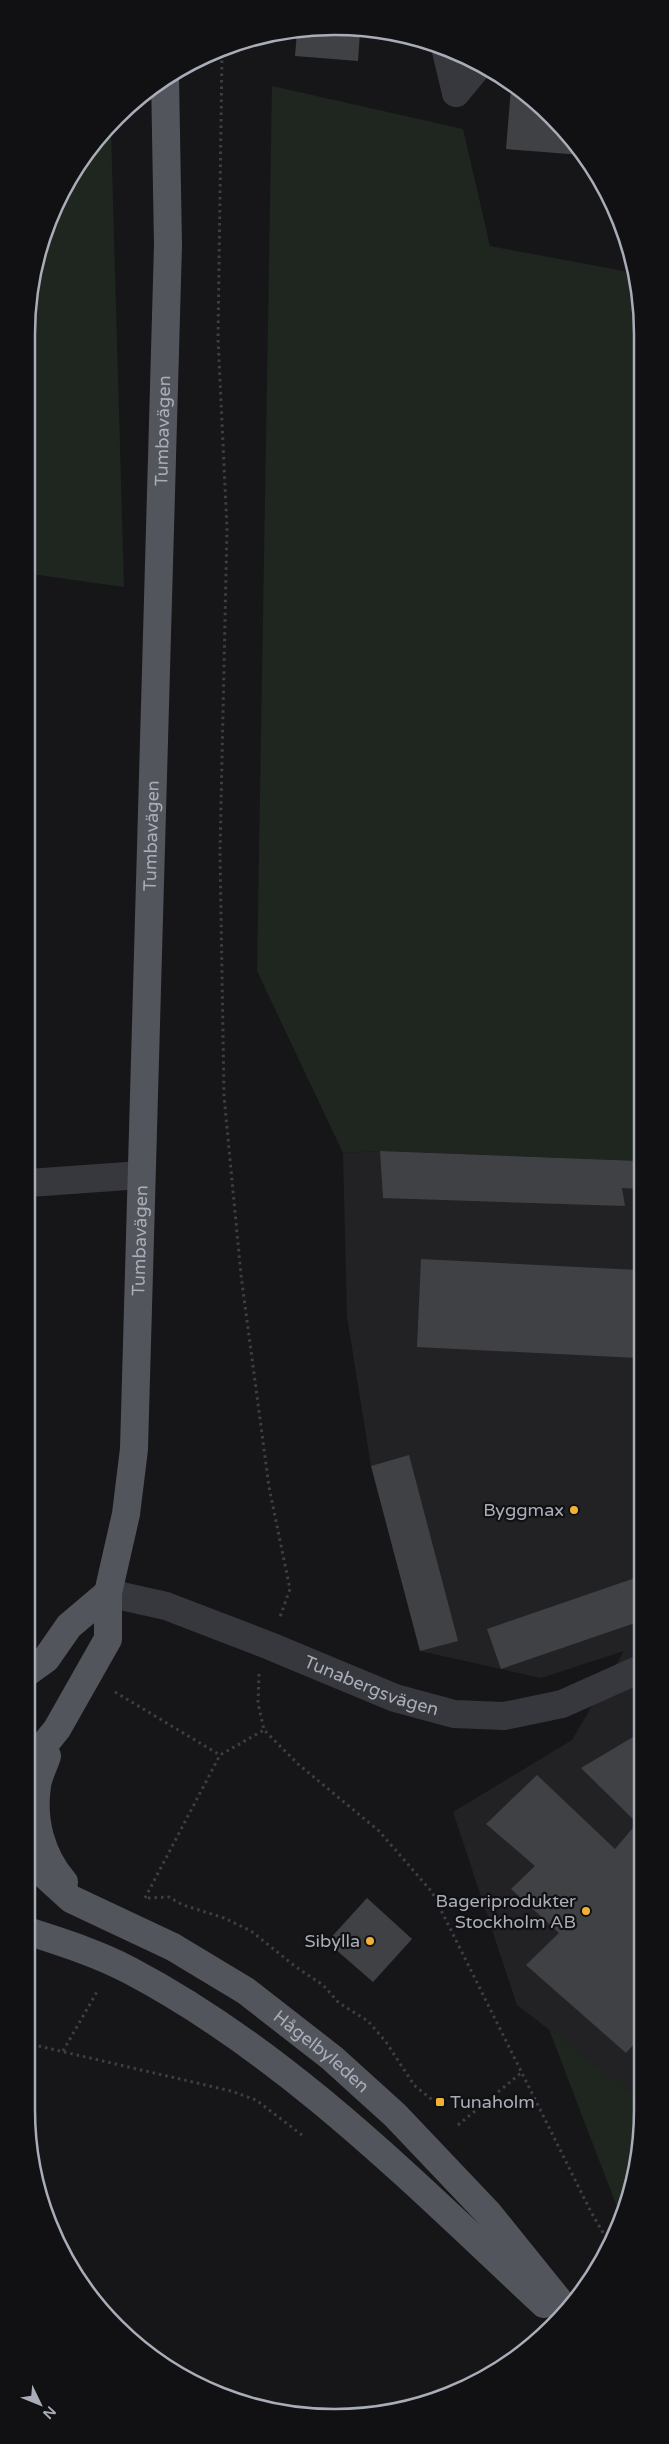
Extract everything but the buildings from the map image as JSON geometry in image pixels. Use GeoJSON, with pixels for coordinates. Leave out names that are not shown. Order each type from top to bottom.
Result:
{"type":"FeatureCollection","features":[{"type":"Feature","properties":{"kind":"main road","name":"Tumbavägen"},"geometry":{"type":"LineString","coordinates":[[35,1757],[57,1729],[108,1639],[108,1593],[126,1514],[134,1449],[168,245],[166,86]]}},
{"type":"Feature","properties":{"kind":"main road"},"geometry":{"type":"LineString","coordinates":[[35,1667],[46,1659],[69,1626],[108,1593]]}},
{"type":"Feature","properties":{"kind":"main road","name":"Tumbavägen"},"geometry":{"type":"LineString","coordinates":[[57,1729],[37,1785],[36,1814],[40,1841],[55,1872],[88,1909]]}},
{"type":"Feature","properties":{"kind":"main road","name":"Hågelbyleden"},"geometry":{"type":"LineString","coordinates":[[35,1867],[71,1899],[88,1909],[173,1947],[246,1991],[332,2058],[395,2114],[489,2214],[562,2305]]}},
{"type":"Feature","properties":{"kind":"main road","name":"Hågelbyleden"},"geometry":{"type":"LineString","coordinates":[[35,1934],[75,1947],[128,1970],[174,1995],[247,2043],[290,2075],[340,2117],[554,2313]]}},
{"type":"Feature","properties":{"kind":"street"},"geometry":{"type":"LineString","coordinates":[[447,57],[456,93],[475,70]]}},
{"type":"Feature","properties":{"kind":"street"},"geometry":{"type":"LineString","coordinates":[[35,1178],[141,1175]]}},
{"type":"Feature","properties":{"kind":"street","name":"Tunabergsvägen"},"geometry":{"type":"LineString","coordinates":[[108,1593],[166,1606],[270,1646],[395,1698],[454,1714],[504,1716],[562,1704],[634,1672]]}},
{"type":"Feature","properties":{"kind":"path"},"geometry":{"type":"LineString","coordinates":[[222,57],[218,338],[227,528],[220,852],[224,1096],[242,1274],[269,1487],[290,1589],[258,1677],[258,1703],[264,1730],[298,1764],[379,1831],[432,1892],[521,2073],[605,2237]]}},
{"type":"Feature","properties":{"kind":"path"},"geometry":{"type":"LineString","coordinates":[[112,1690],[220,1755]]}},
{"type":"Feature","properties":{"kind":"path"},"geometry":{"type":"LineString","coordinates":[[142,1905],[220,1755],[264,1730]]}},
{"type":"Feature","properties":{"kind":"path"},"geometry":{"type":"LineString","coordinates":[[145,1898],[169,1897],[183,1905],[224,1918],[251,1931],[296,1967],[323,1985],[340,2003],[368,2021],[386,2042],[414,2085],[441,2107]]}},
{"type":"Feature","properties":{"kind":"path"},"geometry":{"type":"LineString","coordinates":[[64,2051],[100,1987]]}},
{"type":"Feature","properties":{"kind":"path"},"geometry":{"type":"LineString","coordinates":[[35,2045],[231,2090],[256,2100],[302,2135]]}},
{"type":"Feature","properties":{"kind":"path"},"geometry":{"type":"LineString","coordinates":[[458,2125],[521,2073]]}},
{"type":"Feature","properties":{"kind":"shaded area"},"geometry":{"type":"Polygon","coordinates":[[[272,86],[463,129],[490,246],[627,272],[634,334],[634,1161],[380,1151],[343,1153],[257,971],[272,86]]]}},
{"type":"Feature","properties":{"kind":"shaded area"},"geometry":{"type":"Polygon","coordinates":[[[111,135],[124,587],[35,575],[35,334],[41,276],[51,238],[66,202],[85,168],[111,135]]]}},
{"type":"Feature","properties":{"kind":"shaded area"},"geometry":{"type":"Polygon","coordinates":[[[380,1151],[634,1161],[633,2094],[517,2005],[453,1812],[572,1740],[624,1651],[541,1678],[420,1651],[371,1466],[347,1317],[343,1153],[380,1151]]]}},
{"type":"Feature","properties":{"kind":"shaded area"},"geometry":{"type":"Polygon","coordinates":[[[549,2029],[633,2094],[634,2092],[631,2149],[624,2187],[617,2208],[549,2029]]]}},
{"type":"Feature","properties":{"kind":"place","name":"Byggmax"},"geometry":{"type":"Point","coordinates":[574,1510]}},
{"type":"Feature","properties":{"kind":"place","name":"Bageriprodukter Stockholm AB"},"geometry":{"type":"Point","coordinates":[586,1911]}},
{"type":"Feature","properties":{"kind":"place","name":"Sibylla"},"geometry":{"type":"Point","coordinates":[370,1941]}},
{"type":"Feature","properties":{"kind":"place","name":"Tunaholm"},"geometry":{"type":"Point","coordinates":[440,2102]}}]}
